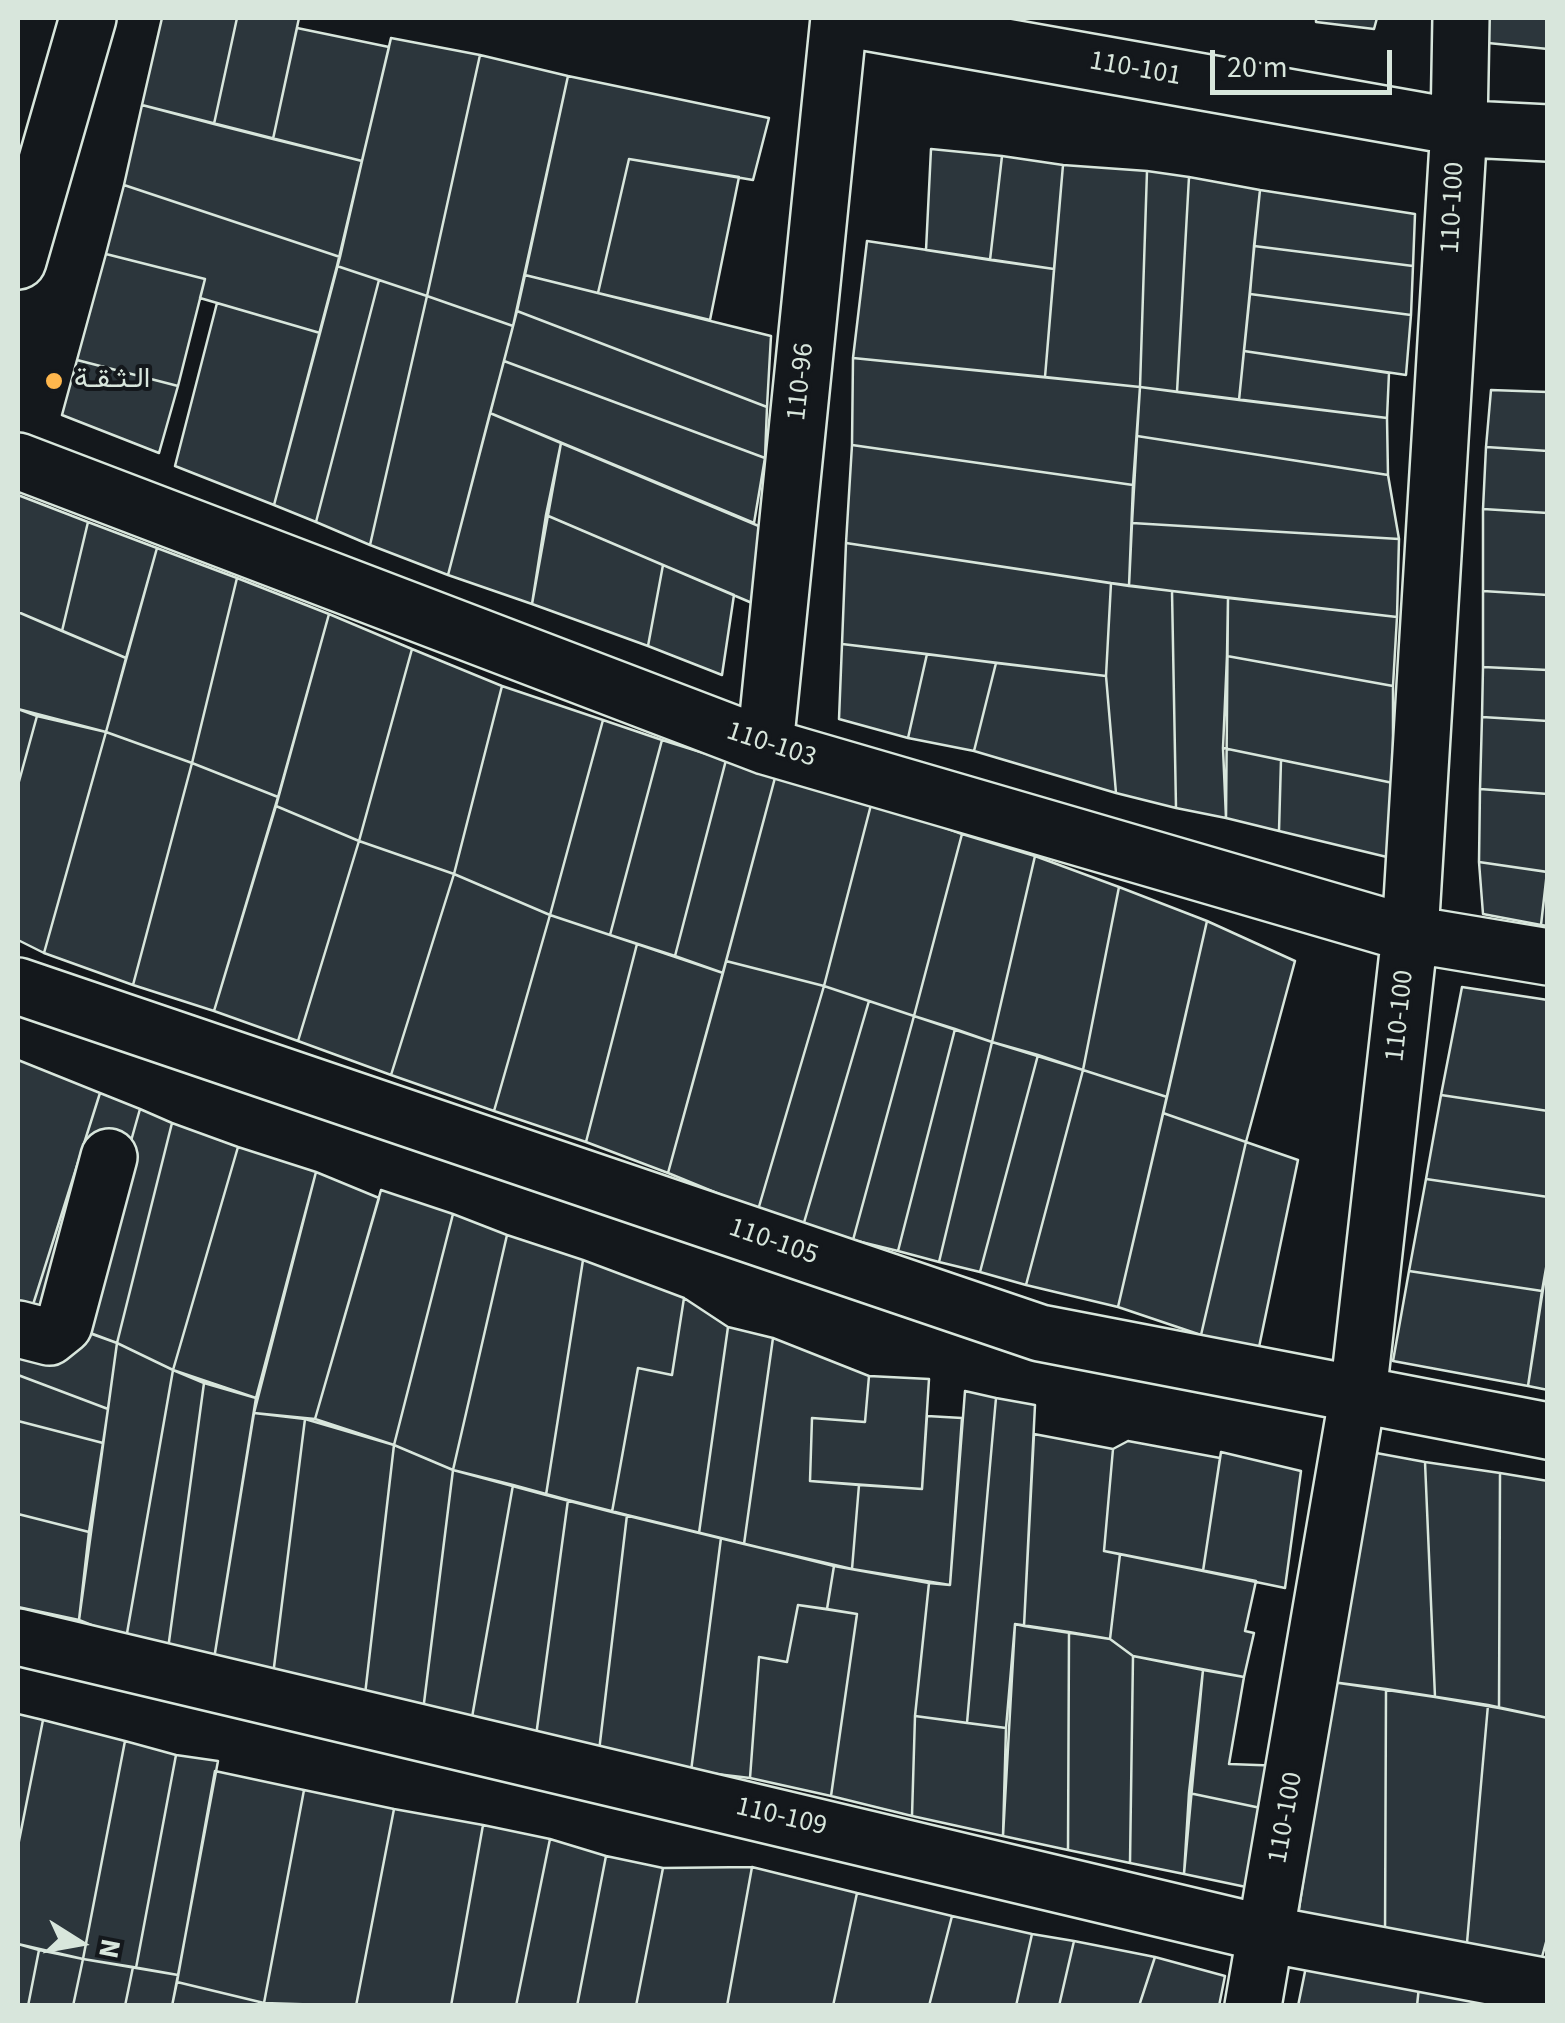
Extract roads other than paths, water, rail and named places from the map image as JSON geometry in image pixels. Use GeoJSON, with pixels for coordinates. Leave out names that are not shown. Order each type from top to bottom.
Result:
{"type":"FeatureCollection","features":[{"type":"Feature","properties":{"kind":"street"},"geometry":{"type":"LineString","coordinates":[[18,261],[88,18]]}},
{"type":"Feature","properties":{"kind":"street","name":"110-101"},"geometry":{"type":"LineString","coordinates":[[840,18],[1459,127],[1548,133]]}},
{"type":"Feature","properties":{"kind":"street","name":"110-96"},"geometry":{"type":"LineString","coordinates":[[765,746],[840,18]]}},
{"type":"Feature","properties":{"kind":"street","name":"110-100"},"geometry":{"type":"LineString","coordinates":[[1253,2006],[1358,1394],[1410,934],[1459,127],[1461,18]]}},
{"type":"Feature","properties":{"kind":"street","name":"110-103"},"geometry":{"type":"LineString","coordinates":[[18,460],[765,746],[1410,934],[1548,958]]}},
{"type":"Feature","properties":{"kind":"street","name":"110-105"},"geometry":{"type":"LineString","coordinates":[[18,986],[1040,1334],[1548,1431]]}},
{"type":"Feature","properties":{"kind":"street"},"geometry":{"type":"LineString","coordinates":[[18,1329],[49,1337],[64,1325],[109,1157]]}},
{"type":"Feature","properties":{"kind":"street","name":"110-109"},"geometry":{"type":"LineString","coordinates":[[18,1636],[1268,1934],[1547,1984]]}},
{"type":"Feature","properties":{"kind":"place","name":"الـثـقـة"},"geometry":{"type":"Point","coordinates":[54,381]}}]}
